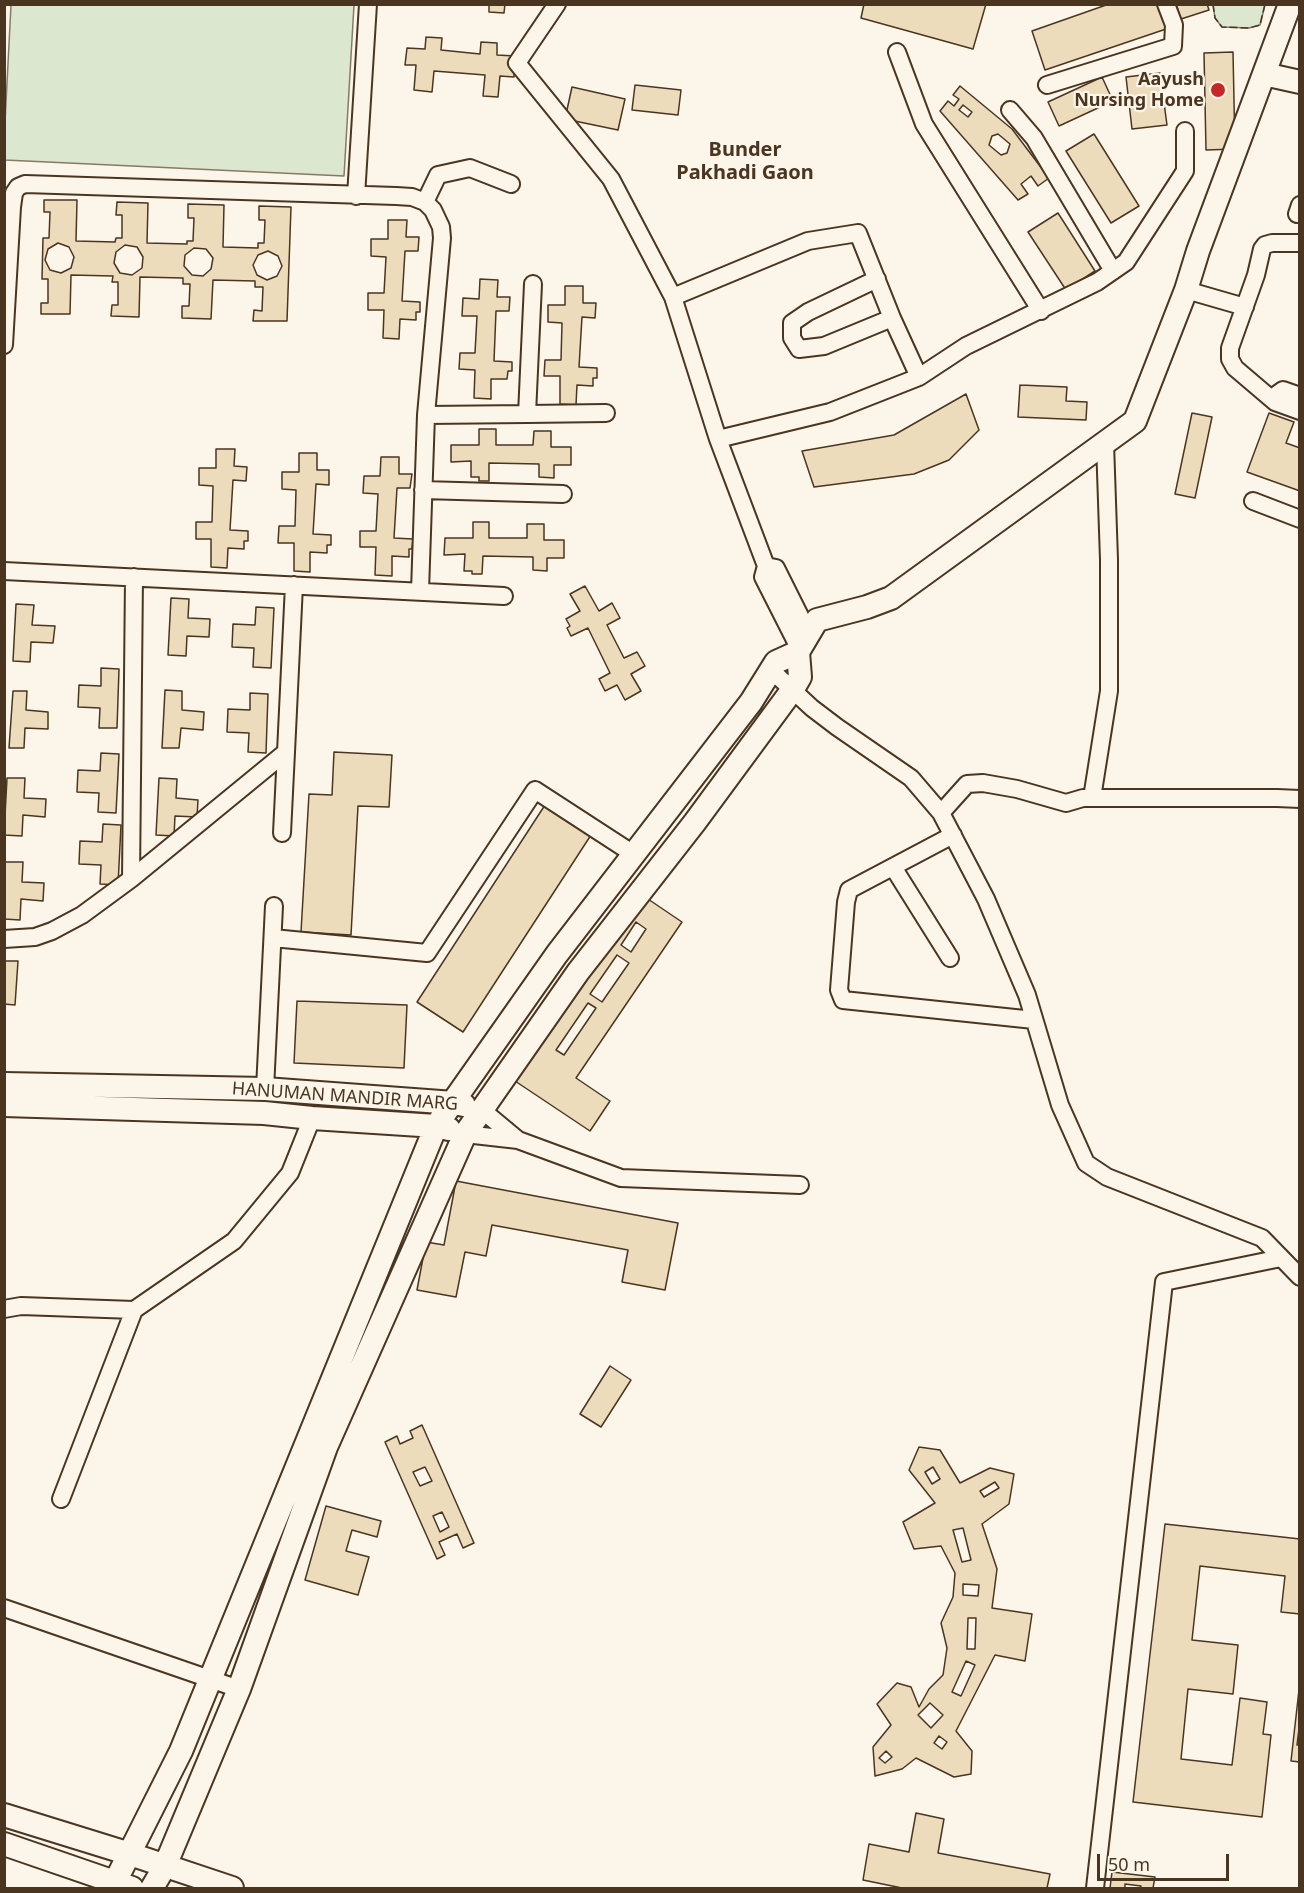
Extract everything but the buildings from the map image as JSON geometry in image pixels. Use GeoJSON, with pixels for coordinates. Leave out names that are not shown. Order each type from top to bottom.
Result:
{"type":"FeatureCollection","features":[{"type":"Feature","properties":{"kind":"main road"},"geometry":{"type":"LineString","coordinates":[[4,1844],[119,1886],[130,1854],[181,1750],[436,1126],[557,954],[752,702],[776,662],[802,645],[817,620],[891,598],[1135,421],[1186,290],[1198,251],[1290,4]]}},
{"type":"Feature","properties":{"kind":"main road"},"geometry":{"type":"LineString","coordinates":[[1264,74],[1299,82]]}},
{"type":"Feature","properties":{"kind":"main road"},"geometry":{"type":"LineString","coordinates":[[152,1888],[165,1866],[238,1689],[326,1448],[465,1134],[578,972],[702,813],[794,688],[800,677],[802,645]]}},
{"type":"Feature","properties":{"kind":"main road","name":"HANUMAN MANDIR MARG"},"geometry":{"type":"LineString","coordinates":[[4,1084],[265,1089],[454,1103],[482,1110]]}},
{"type":"Feature","properties":{"kind":"main road"},"geometry":{"type":"LineString","coordinates":[[367,1121],[371,1096]]}},
{"type":"Feature","properties":{"kind":"main road","name":"HANUMAN MANDIR MARG"},"geometry":{"type":"LineString","coordinates":[[4,1105],[264,1113],[436,1126],[465,1134]]}},
{"type":"Feature","properties":{"kind":"main road"},"geometry":{"type":"LineString","coordinates":[[4,1815],[232,1888]]}},
{"type":"Feature","properties":{"kind":"street"},"geometry":{"type":"LineString","coordinates":[[356,196],[368,4]]}},
{"type":"Feature","properties":{"kind":"street"},"geometry":{"type":"LineString","coordinates":[[557,4],[517,63],[610,179],[673,297],[718,439],[766,566],[762,577],[802,645]]}},
{"type":"Feature","properties":{"kind":"street"},"geometry":{"type":"LineString","coordinates":[[1047,85],[1173,46],[1174,25],[1166,4]]}},
{"type":"Feature","properties":{"kind":"street"},"geometry":{"type":"LineString","coordinates":[[897,52],[924,124],[1041,311]]}},
{"type":"Feature","properties":{"kind":"street"},"geometry":{"type":"LineString","coordinates":[[1010,110],[1034,138],[1113,271]]}},
{"type":"Feature","properties":{"kind":"street"},"geometry":{"type":"LineString","coordinates":[[718,439],[830,412],[919,377],[966,346],[1097,282],[1126,262],[1185,171],[1185,131]]}},
{"type":"Feature","properties":{"kind":"street"},"geometry":{"type":"LineString","coordinates":[[425,202],[438,174],[470,168],[511,184]]}},
{"type":"Feature","properties":{"kind":"street"},"geometry":{"type":"LineString","coordinates":[[4,345],[13,200],[18,187],[26,184],[396,196],[425,202],[433,210],[441,227],[442,238],[426,415],[420,591]]}},
{"type":"Feature","properties":{"kind":"street"},"geometry":{"type":"LineString","coordinates":[[673,297],[808,241],[858,233],[892,318],[919,377]]}},
{"type":"Feature","properties":{"kind":"street"},"geometry":{"type":"LineString","coordinates":[[1299,243],[1280,242],[1265,245],[1262,249],[1230,348],[1230,359],[1234,368],[1275,402],[1299,411]]}},
{"type":"Feature","properties":{"kind":"street"},"geometry":{"type":"LineString","coordinates":[[877,279],[792,323],[792,338],[799,349],[824,346],[892,318]]}},
{"type":"Feature","properties":{"kind":"street"},"geometry":{"type":"LineString","coordinates":[[527,414],[533,284]]}},
{"type":"Feature","properties":{"kind":"street"},"geometry":{"type":"LineString","coordinates":[[1186,290],[1245,307]]}},
{"type":"Feature","properties":{"kind":"street"},"geometry":{"type":"LineString","coordinates":[[1275,402],[1276,395],[1283,390],[1299,396]]}},
{"type":"Feature","properties":{"kind":"street"},"geometry":{"type":"LineString","coordinates":[[426,415],[606,413]]}},
{"type":"Feature","properties":{"kind":"street"},"geometry":{"type":"LineString","coordinates":[[1092,798],[1109,691],[1106,443]]}},
{"type":"Feature","properties":{"kind":"street"},"geometry":{"type":"LineString","coordinates":[[423,490],[563,495]]}},
{"type":"Feature","properties":{"kind":"street"},"geometry":{"type":"LineString","coordinates":[[1253,501],[1299,519]]}},
{"type":"Feature","properties":{"kind":"street"},"geometry":{"type":"LineString","coordinates":[[4,571],[504,596]]}},
{"type":"Feature","properties":{"kind":"street"},"geometry":{"type":"LineString","coordinates":[[131,879],[134,577]]}},
{"type":"Feature","properties":{"kind":"street"},"geometry":{"type":"LineString","coordinates":[[282,833],[294,585]]}},
{"type":"Feature","properties":{"kind":"street"},"geometry":{"type":"LineString","coordinates":[[771,670],[794,688],[812,708],[911,778],[941,813],[986,899],[1027,995],[1060,1105],[1086,1163],[1107,1177],[1262,1238],[1299,1277]]}},
{"type":"Feature","properties":{"kind":"street"},"geometry":{"type":"LineString","coordinates":[[4,939],[35,937],[82,915],[131,879],[286,752]]}},
{"type":"Feature","properties":{"kind":"street"},"geometry":{"type":"LineString","coordinates":[[941,813],[967,784],[983,783],[1017,789],[1066,803],[1083,798],[1299,800]]}},
{"type":"Feature","properties":{"kind":"street"},"geometry":{"type":"LineString","coordinates":[[273,938],[427,953],[535,790],[634,855]]}},
{"type":"Feature","properties":{"kind":"street"},"geometry":{"type":"LineString","coordinates":[[953,835],[849,890],[839,990],[843,1000],[1034,1020]]}},
{"type":"Feature","properties":{"kind":"street"},"geometry":{"type":"LineString","coordinates":[[893,867],[950,958]]}},
{"type":"Feature","properties":{"kind":"street"},"geometry":{"type":"LineString","coordinates":[[265,1089],[274,906]]}},
{"type":"Feature","properties":{"kind":"street","name":"HANUMAN MANDIR MARG"},"geometry":{"type":"LineString","coordinates":[[482,1110],[518,1140]]}},
{"type":"Feature","properties":{"kind":"street"},"geometry":{"type":"LineString","coordinates":[[61,1499],[134,1310],[234,1241],[290,1173],[312,1118]]}},
{"type":"Feature","properties":{"kind":"street","name":"HANUMAN MANDIR MARG"},"geometry":{"type":"LineString","coordinates":[[465,1134],[518,1140]]}},
{"type":"Feature","properties":{"kind":"street"},"geometry":{"type":"LineString","coordinates":[[518,1140],[621,1178],[800,1185]]}},
{"type":"Feature","properties":{"kind":"street"},"geometry":{"type":"LineString","coordinates":[[1095,1888],[1164,1282],[1281,1258]]}},
{"type":"Feature","properties":{"kind":"street"},"geometry":{"type":"LineString","coordinates":[[4,1309],[21,1305],[134,1310]]}},
{"type":"Feature","properties":{"kind":"street"},"geometry":{"type":"LineString","coordinates":[[4,1608],[238,1689]]}},
{"type":"Feature","properties":{"kind":"green space"},"geometry":{"type":"Polygon","coordinates":[[[1213,4],[1265,5],[1260,25],[1249,28],[1222,27],[1215,18],[1213,4]]]}},
{"type":"Feature","properties":{"kind":"green space"},"geometry":{"type":"Polygon","coordinates":[[[11,5],[354,5],[344,176],[5,160],[11,5]]]}},
{"type":"Feature","properties":{"kind":"fence"},"geometry":{"type":"LineString","coordinates":[[1213,4],[1215,18],[1222,27],[1249,28],[1260,25],[1265,4]]}},
{"type":"Feature","properties":{"kind":"place","name":"Aayush Nursing Home"},"geometry":{"type":"Point","coordinates":[1218,90]}},
{"type":"Feature","properties":{"kind":"district","name":"Bunder Pakhadi Gaon"},"geometry":{"type":"Point","coordinates":[745,162]}}]}
